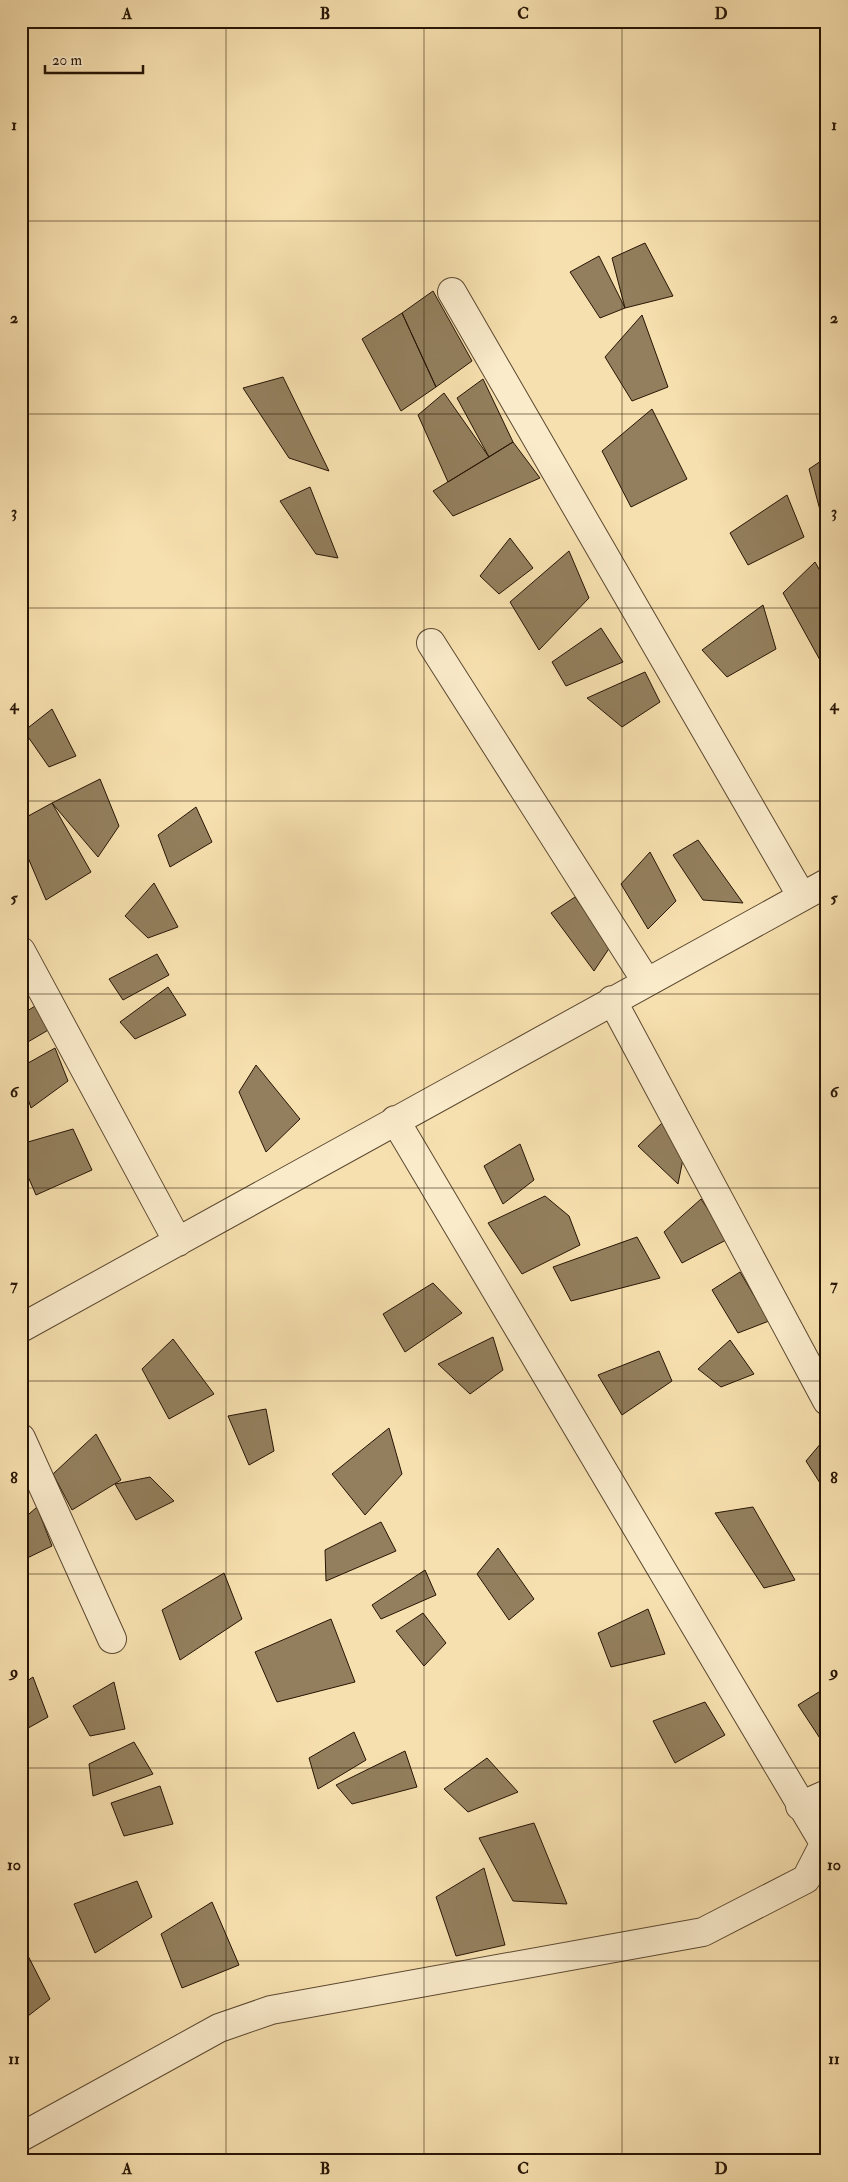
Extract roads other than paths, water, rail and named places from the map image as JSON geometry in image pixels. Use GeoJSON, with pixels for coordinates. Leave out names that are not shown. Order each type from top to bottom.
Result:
{"type":"FeatureCollection","features":[{"type":"Feature","properties":{"kind":"street"},"geometry":{"type":"LineString","coordinates":[[452,292],[801,895]]}},
{"type":"Feature","properties":{"kind":"street"},"geometry":{"type":"LineString","coordinates":[[432,643],[646,981]]}},
{"type":"Feature","properties":{"kind":"street"},"geometry":{"type":"LineString","coordinates":[[21,1328],[801,895],[826,884]]}},
{"type":"Feature","properties":{"kind":"street"},"geometry":{"type":"LineString","coordinates":[[21,951],[178,1242]]}},
{"type":"Feature","properties":{"kind":"street"},"geometry":{"type":"LineString","coordinates":[[612,1000],[827,1400]]}},
{"type":"Feature","properties":{"kind":"street"},"geometry":{"type":"LineString","coordinates":[[21,2137],[219,2028],[271,2010],[704,1932],[806,1879],[825,1846],[395,1120]]}},
{"type":"Feature","properties":{"kind":"street"},"geometry":{"type":"LineString","coordinates":[[21,1438],[112,1639]]}},
{"type":"Feature","properties":{"kind":"street"},"geometry":{"type":"LineString","coordinates":[[800,1806],[827,1794]]}}]}
